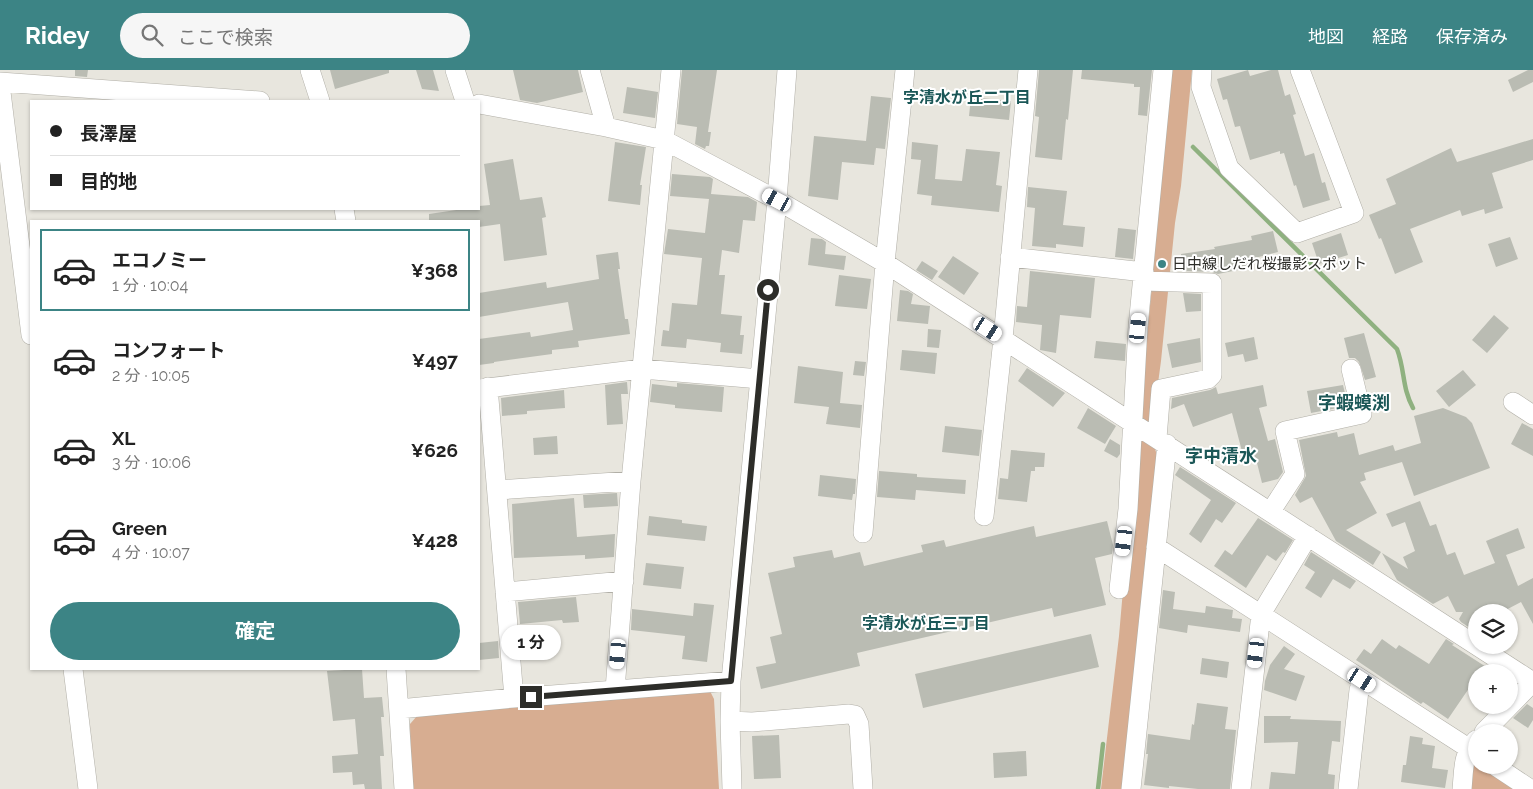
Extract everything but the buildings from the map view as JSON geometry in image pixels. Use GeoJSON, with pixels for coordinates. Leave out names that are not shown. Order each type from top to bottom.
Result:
{"type":"FeatureCollection","features":[{"type":"Feature","properties":{"kind":"street"},"geometry":{"type":"LineString","coordinates":[[310,70],[320,100]]}},
{"type":"Feature","properties":{"kind":"street"},"geometry":{"type":"LineString","coordinates":[[455,70],[464,100]]}},
{"type":"Feature","properties":{"kind":"street"},"geometry":{"type":"LineString","coordinates":[[590,70],[606,127]]}},
{"type":"Feature","properties":{"kind":"street"},"geometry":{"type":"LineString","coordinates":[[615,690],[642,369],[671,70]]}},
{"type":"Feature","properties":{"kind":"street"},"geometry":{"type":"LineString","coordinates":[[732,789],[731,681],[777,200],[787,70]]}},
{"type":"Feature","properties":{"kind":"street"},"geometry":{"type":"LineString","coordinates":[[863,533],[885,263],[905,70]]}},
{"type":"Feature","properties":{"kind":"street"},"geometry":{"type":"LineString","coordinates":[[984,516],[1003,339],[1028,70]]}},
{"type":"Feature","properties":{"kind":"street"},"geometry":{"type":"LineString","coordinates":[[1119,589],[1128,509],[1138,328],[1163,70]]}},
{"type":"Feature","properties":{"kind":"street"},"geometry":{"type":"LineString","coordinates":[[1202,70],[1201,87],[1229,168],[1297,233],[1354,213],[1300,70]]}},
{"type":"Feature","properties":{"kind":"street"},"geometry":{"type":"LineString","coordinates":[[30,327],[0,83],[246,100]]}},
{"type":"Feature","properties":{"kind":"street"},"geometry":{"type":"LineString","coordinates":[[480,104],[606,127],[664,140],[777,200],[885,263],[1533,682],[1492,724]]}},
{"type":"Feature","properties":{"kind":"street"},"geometry":{"type":"LineString","coordinates":[[1010,257],[1143,277],[1212,283],[1212,375],[1208,379],[1161,388],[1162,441],[1156,547],[1132,789]]}},
{"type":"Feature","properties":{"kind":"street"},"geometry":{"type":"LineString","coordinates":[[514,698],[497,490],[484,388],[642,369],[760,380]]}},
{"type":"Feature","properties":{"kind":"street"},"geometry":{"type":"LineString","coordinates":[[1271,511],[1295,474],[1285,431],[1362,414],[1352,369]]}},
{"type":"Feature","properties":{"kind":"street"},"geometry":{"type":"LineString","coordinates":[[1513,402],[1533,415]]}},
{"type":"Feature","properties":{"kind":"street"},"geometry":{"type":"LineString","coordinates":[[497,490],[632,481]]}},
{"type":"Feature","properties":{"kind":"street"},"geometry":{"type":"LineString","coordinates":[[1241,789],[1261,614],[1308,536]]}},
{"type":"Feature","properties":{"kind":"street"},"geometry":{"type":"LineString","coordinates":[[1156,547],[1362,680],[1468,743]]}},
{"type":"Feature","properties":{"kind":"street"},"geometry":{"type":"LineString","coordinates":[[505,592],[624,581]]}},
{"type":"Feature","properties":{"kind":"street"},"geometry":{"type":"LineString","coordinates":[[73,670],[88,789]]}},
{"type":"Feature","properties":{"kind":"street"},"geometry":{"type":"LineString","coordinates":[[396,670],[404,789]]}},
{"type":"Feature","properties":{"kind":"street"},"geometry":{"type":"LineString","coordinates":[[1348,789],[1359,690],[1362,680]]}},
{"type":"Feature","properties":{"kind":"street"},"geometry":{"type":"LineString","coordinates":[[399,710],[514,698],[731,681]]}},
{"type":"Feature","properties":{"kind":"street"},"geometry":{"type":"LineString","coordinates":[[730,721],[752,722],[855,715],[859,724],[863,789]]}},
{"type":"Feature","properties":{"kind":"street"},"geometry":{"type":"LineString","coordinates":[[1462,789],[1465,758],[1468,754]]}},
{"type":"Feature","properties":{"kind":"street"},"geometry":{"type":"LineString","coordinates":[[1508,774],[1530,789]]}},
{"type":"Feature","properties":{"kind":"shaded area"},"geometry":{"type":"Polygon","coordinates":[[[1168,70],[1192,70],[1181,186],[1175,223],[1152,428],[1140,420],[1140,410],[1152,285],[1149,278],[1168,70]]]}},
{"type":"Feature","properties":{"kind":"shaded area"},"geometry":{"type":"Polygon","coordinates":[[[1141,439],[1154,446],[1158,458],[1124,789],[1101,789],[1119,636],[1136,440],[1141,439]]]}},
{"type":"Feature","properties":{"kind":"shaded area"},"geometry":{"type":"Polygon","coordinates":[[[708,687],[714,699],[719,789],[411,789],[410,724],[417,716],[708,687]]]}},
{"type":"Feature","properties":{"kind":"shaded area"},"geometry":{"type":"Polygon","coordinates":[[[1469,774],[1498,774],[1521,789],[1467,789],[1469,774]]]}},
{"type":"Feature","properties":{"kind":"waterway"},"geometry":{"type":"LineString","coordinates":[[1193,147],[1397,349],[1409,401],[1413,408]]}},
{"type":"Feature","properties":{"kind":"waterway"},"geometry":{"type":"LineString","coordinates":[[1098,789],[1103,744]]}},
{"type":"Feature","properties":{"kind":"place","name":"日中線しだれ桜撮影スポット"},"geometry":{"type":"Point","coordinates":[1162,264]}},
{"type":"Feature","properties":{"kind":"district","name":"字清水が丘二丁目"},"geometry":{"type":"Point","coordinates":[967,97]}},
{"type":"Feature","properties":{"kind":"district","name":"字蝦蟆渕"},"geometry":{"type":"Point","coordinates":[1354,403]}},
{"type":"Feature","properties":{"kind":"district","name":"字中清水"},"geometry":{"type":"Point","coordinates":[1221,456]}},
{"type":"Feature","properties":{"kind":"district","name":"字清水が丘三丁目"},"geometry":{"type":"Point","coordinates":[926,623]}},
{"type":"Feature","properties":{"kind":"route"},"geometry":{"type":"LineString","coordinates":[[531,697],[731,681],[768,290]]}}]}
